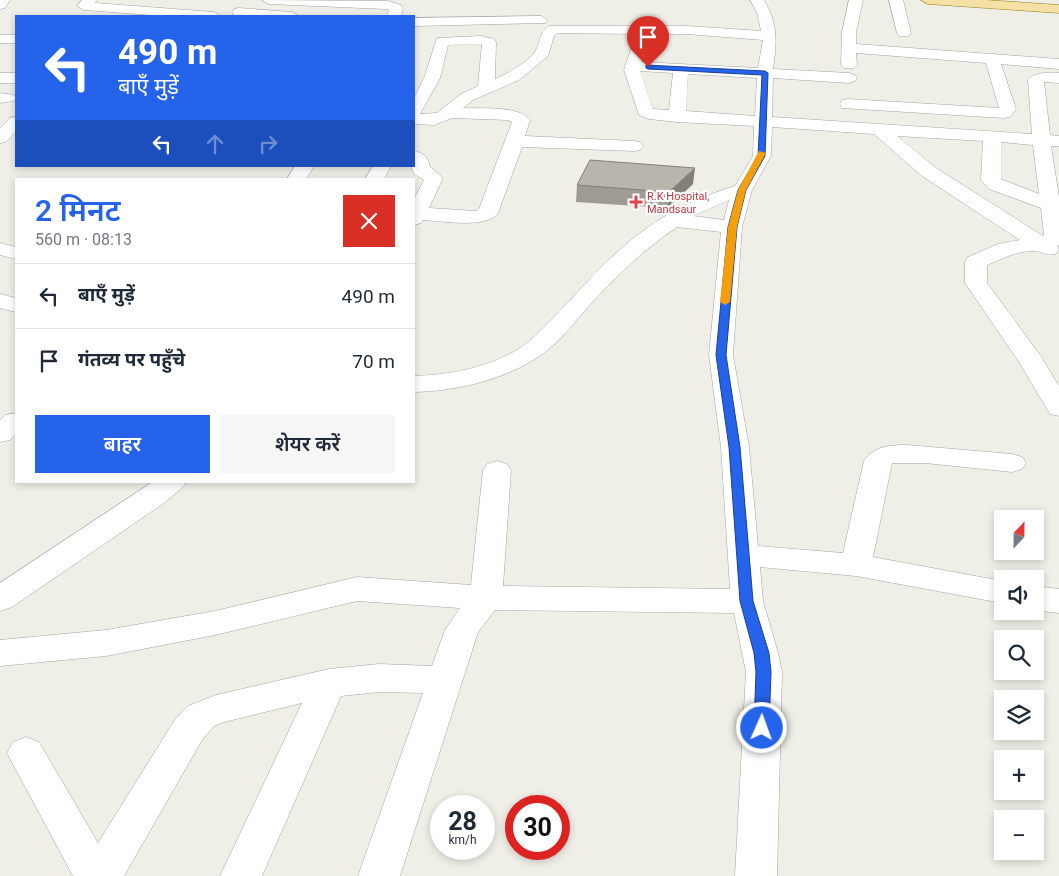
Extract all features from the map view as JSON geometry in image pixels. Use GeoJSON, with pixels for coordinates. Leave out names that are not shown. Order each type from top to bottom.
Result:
{"type":"FeatureCollection","features":[{"type":"Feature","properties":{"kind":"main road"},"geometry":{"type":"LineString","coordinates":[[928,0],[1059,8]]}},
{"type":"Feature","properties":{"kind":"main road"},"geometry":{"type":"LineString","coordinates":[[974,0],[1029,2],[1059,8]]}},
{"type":"Feature","properties":{"kind":"street"},"geometry":{"type":"LineString","coordinates":[[0,5],[3,0]]}},
{"type":"Feature","properties":{"kind":"street"},"geometry":{"type":"LineString","coordinates":[[236,14],[255,0]]}},
{"type":"Feature","properties":{"kind":"street"},"geometry":{"type":"LineString","coordinates":[[270,0],[388,5],[396,8],[394,15]]}},
{"type":"Feature","properties":{"kind":"street"},"geometry":{"type":"LineString","coordinates":[[756,876],[764,672],[761,653],[747,601],[734,447],[721,355],[732,227],[742,190],[762,156],[765,73],[769,36],[764,12],[757,0]]}},
{"type":"Feature","properties":{"kind":"street"},"geometry":{"type":"LineString","coordinates":[[850,128],[848,48],[849,32],[856,0]]}},
{"type":"Feature","properties":{"kind":"street"},"geometry":{"type":"LineString","coordinates":[[896,0],[904,34]]}},
{"type":"Feature","properties":{"kind":"street"},"geometry":{"type":"LineString","coordinates":[[94,8],[199,15]]}},
{"type":"Feature","properties":{"kind":"street"},"geometry":{"type":"LineString","coordinates":[[486,9],[491,12],[527,16],[541,20],[554,29]]}},
{"type":"Feature","properties":{"kind":"street"},"geometry":{"type":"LineString","coordinates":[[236,14],[264,15]]}},
{"type":"Feature","properties":{"kind":"street"},"geometry":{"type":"LineString","coordinates":[[415,22],[541,20]]}},
{"type":"Feature","properties":{"kind":"street"},"geometry":{"type":"LineString","coordinates":[[415,109],[429,88],[452,22]]}},
{"type":"Feature","properties":{"kind":"street"},"geometry":{"type":"LineString","coordinates":[[415,119],[434,120],[449,113],[467,97],[518,74],[543,54],[547,35],[554,29],[687,30],[769,36]]}},
{"type":"Feature","properties":{"kind":"street"},"geometry":{"type":"LineString","coordinates":[[644,31],[632,66],[644,110],[654,115],[1051,141]]}},
{"type":"Feature","properties":{"kind":"street"},"geometry":{"type":"LineString","coordinates":[[0,39],[15,39]]}},
{"type":"Feature","properties":{"kind":"street"},"geometry":{"type":"LineString","coordinates":[[423,41],[489,42],[486,89]]}},
{"type":"Feature","properties":{"kind":"street"},"geometry":{"type":"LineString","coordinates":[[848,48],[1059,64]]}},
{"type":"Feature","properties":{"kind":"street"},"geometry":{"type":"LineString","coordinates":[[488,54],[543,54]]}},
{"type":"Feature","properties":{"kind":"street"},"geometry":{"type":"LineString","coordinates":[[848,104],[1004,113],[1008,109],[992,59]]}},
{"type":"Feature","properties":{"kind":"street"},"geometry":{"type":"LineString","coordinates":[[632,66],[848,78]]}},
{"type":"Feature","properties":{"kind":"street"},"geometry":{"type":"LineString","coordinates":[[677,117],[681,69]]}},
{"type":"Feature","properties":{"kind":"street"},"geometry":{"type":"LineString","coordinates":[[1050,250],[1051,241],[1055,236],[1051,141],[1036,80],[1045,77],[1059,78]]}},
{"type":"Feature","properties":{"kind":"street"},"geometry":{"type":"LineString","coordinates":[[0,78],[15,78]]}},
{"type":"Feature","properties":{"kind":"street"},"geometry":{"type":"LineString","coordinates":[[415,157],[419,159],[421,170],[434,178],[416,217],[478,217],[488,213],[516,141],[521,120],[517,117],[501,114],[449,113]]}},
{"type":"Feature","properties":{"kind":"street"},"geometry":{"type":"LineString","coordinates":[[0,138],[15,123]]}},
{"type":"Feature","properties":{"kind":"street"},"geometry":{"type":"LineString","coordinates":[[880,130],[929,172],[1050,250]]}},
{"type":"Feature","properties":{"kind":"street"},"geometry":{"type":"LineString","coordinates":[[992,138],[991,180],[996,185],[1055,205]]}},
{"type":"Feature","properties":{"kind":"street"},"geometry":{"type":"LineString","coordinates":[[516,141],[634,146]]}},
{"type":"Feature","properties":{"kind":"street"},"geometry":{"type":"LineString","coordinates":[[297,178],[304,167]]}},
{"type":"Feature","properties":{"kind":"street"},"geometry":{"type":"LineString","coordinates":[[375,178],[381,167]]}},
{"type":"Feature","properties":{"kind":"street"},"geometry":{"type":"LineString","coordinates":[[415,384],[431,384],[468,378],[532,351],[542,343],[620,261],[672,220],[720,196],[742,190]]}},
{"type":"Feature","properties":{"kind":"street"},"geometry":{"type":"LineString","coordinates":[[672,220],[732,227]]}},
{"type":"Feature","properties":{"kind":"street"},"geometry":{"type":"LineString","coordinates":[[0,249],[15,253]]}},
{"type":"Feature","properties":{"kind":"street"},"geometry":{"type":"LineString","coordinates":[[1050,250],[1006,250],[976,262],[976,283],[1002,322],[1031,360],[1059,408]]}},
{"type":"Feature","properties":{"kind":"street"},"geometry":{"type":"LineString","coordinates":[[0,300],[15,305]]}},
{"type":"Feature","properties":{"kind":"street"},"geometry":{"type":"LineString","coordinates":[[856,565],[878,461],[884,455],[894,453],[936,455],[1012,463]]}},
{"type":"Feature","properties":{"kind":"street"},"geometry":{"type":"LineString","coordinates":[[379,876],[462,630],[469,618],[480,608],[486,598],[497,470]]}},
{"type":"Feature","properties":{"kind":"street"},"geometry":{"type":"LineString","coordinates":[[0,599],[154,496],[170,483]]}},
{"type":"Feature","properties":{"kind":"street"},"geometry":{"type":"LineString","coordinates":[[743,555],[856,565],[994,591]]}},
{"type":"Feature","properties":{"kind":"street"},"geometry":{"type":"LineString","coordinates":[[0,653],[83,646],[115,641],[215,623],[357,589],[486,598],[747,601]]}},
{"type":"Feature","properties":{"kind":"street"},"geometry":{"type":"LineString","coordinates":[[1044,599],[1059,601]]}},
{"type":"Feature","properties":{"kind":"street"},"geometry":{"type":"LineString","coordinates":[[101,876],[189,728],[201,716],[216,709],[329,683],[379,678],[444,680]]}},
{"type":"Feature","properties":{"kind":"street"},"geometry":{"type":"LineString","coordinates":[[240,876],[329,683]]}},
{"type":"Feature","properties":{"kind":"street"},"geometry":{"type":"LineString","coordinates":[[26,753],[95,876]]}},
{"type":"Feature","properties":{"kind":"building"},"geometry":{"type":"Polygon","coordinates":[[[590,160],[695,168],[669,192],[577,185],[590,160]]]}},
{"type":"Feature","properties":{"kind":"slow traffic"},"geometry":{"type":"LineString","coordinates":[[725,302],[732,227],[742,190],[762,153]]}},
{"type":"Feature","properties":{"kind":"place","name":"R.K Hospital, Mandsaur"},"geometry":{"type":"Point","coordinates":[636,202]}},
{"type":"Feature","properties":{"kind":"route"},"geometry":{"type":"LineString","coordinates":[[648,67],[765,73],[762,156],[742,190],[732,227],[721,345],[734,447],[747,601],[761,653],[764,672],[762,728]]}}]}
